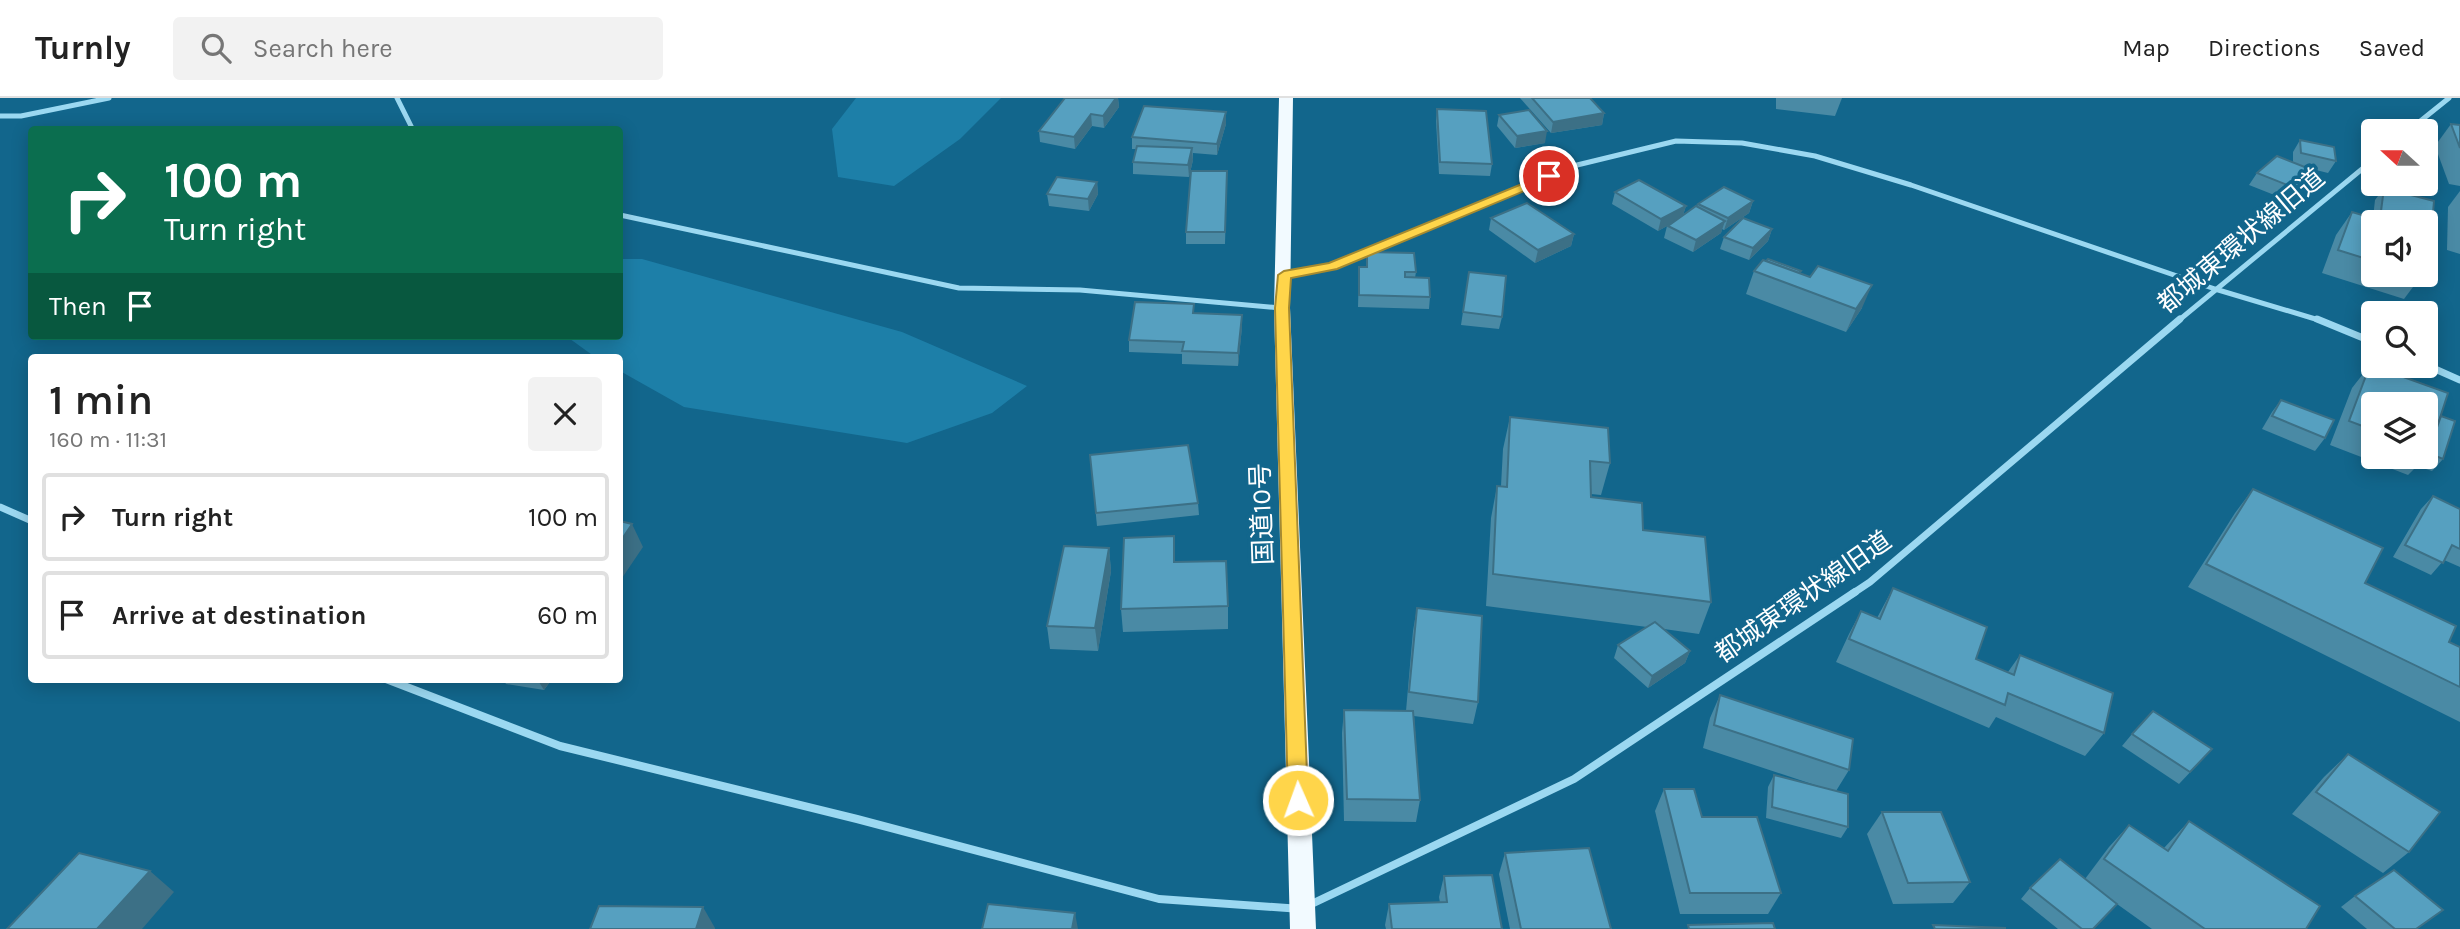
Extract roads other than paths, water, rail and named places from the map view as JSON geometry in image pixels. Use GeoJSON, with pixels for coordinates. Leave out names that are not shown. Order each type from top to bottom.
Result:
{"type":"FeatureCollection","features":[{"type":"Feature","properties":{"kind":"highway","name":"国道10号"},"geometry":{"type":"LineString","coordinates":[[1286,98],[1282,308],[1302,919]]}},
{"type":"Feature","properties":{"kind":"street"},"geometry":{"type":"LineString","coordinates":[[0,116],[21,116],[109,98]]}},
{"type":"Feature","properties":{"kind":"street"},"geometry":{"type":"LineString","coordinates":[[397,98],[411,126]]}},
{"type":"Feature","properties":{"kind":"street"},"geometry":{"type":"LineString","coordinates":[[2423,119],[2449,98]]}},
{"type":"Feature","properties":{"kind":"street"},"geometry":{"type":"LineString","coordinates":[[1284,275],[1332,266],[1573,166],[1676,141],[1742,142],[1815,156],[1911,184],[2215,289],[2320,320],[2361,337]]}},
{"type":"Feature","properties":{"kind":"street","name":"都城東環状線旧道"},"geometry":{"type":"LineString","coordinates":[[1302,919],[1574,779],[1870,582],[2215,289],[2361,170]]}},
{"type":"Feature","properties":{"kind":"street"},"geometry":{"type":"LineString","coordinates":[[623,216],[959,288],[1080,290],[1282,308]]}},
{"type":"Feature","properties":{"kind":"street"},"geometry":{"type":"LineString","coordinates":[[2438,370],[2460,380]]}},
{"type":"Feature","properties":{"kind":"street"},"geometry":{"type":"LineString","coordinates":[[0,507],[28,519]]}},
{"type":"Feature","properties":{"kind":"street"},"geometry":{"type":"LineString","coordinates":[[396,683],[561,746],[857,818],[1159,899],[1302,919]]}}]}
